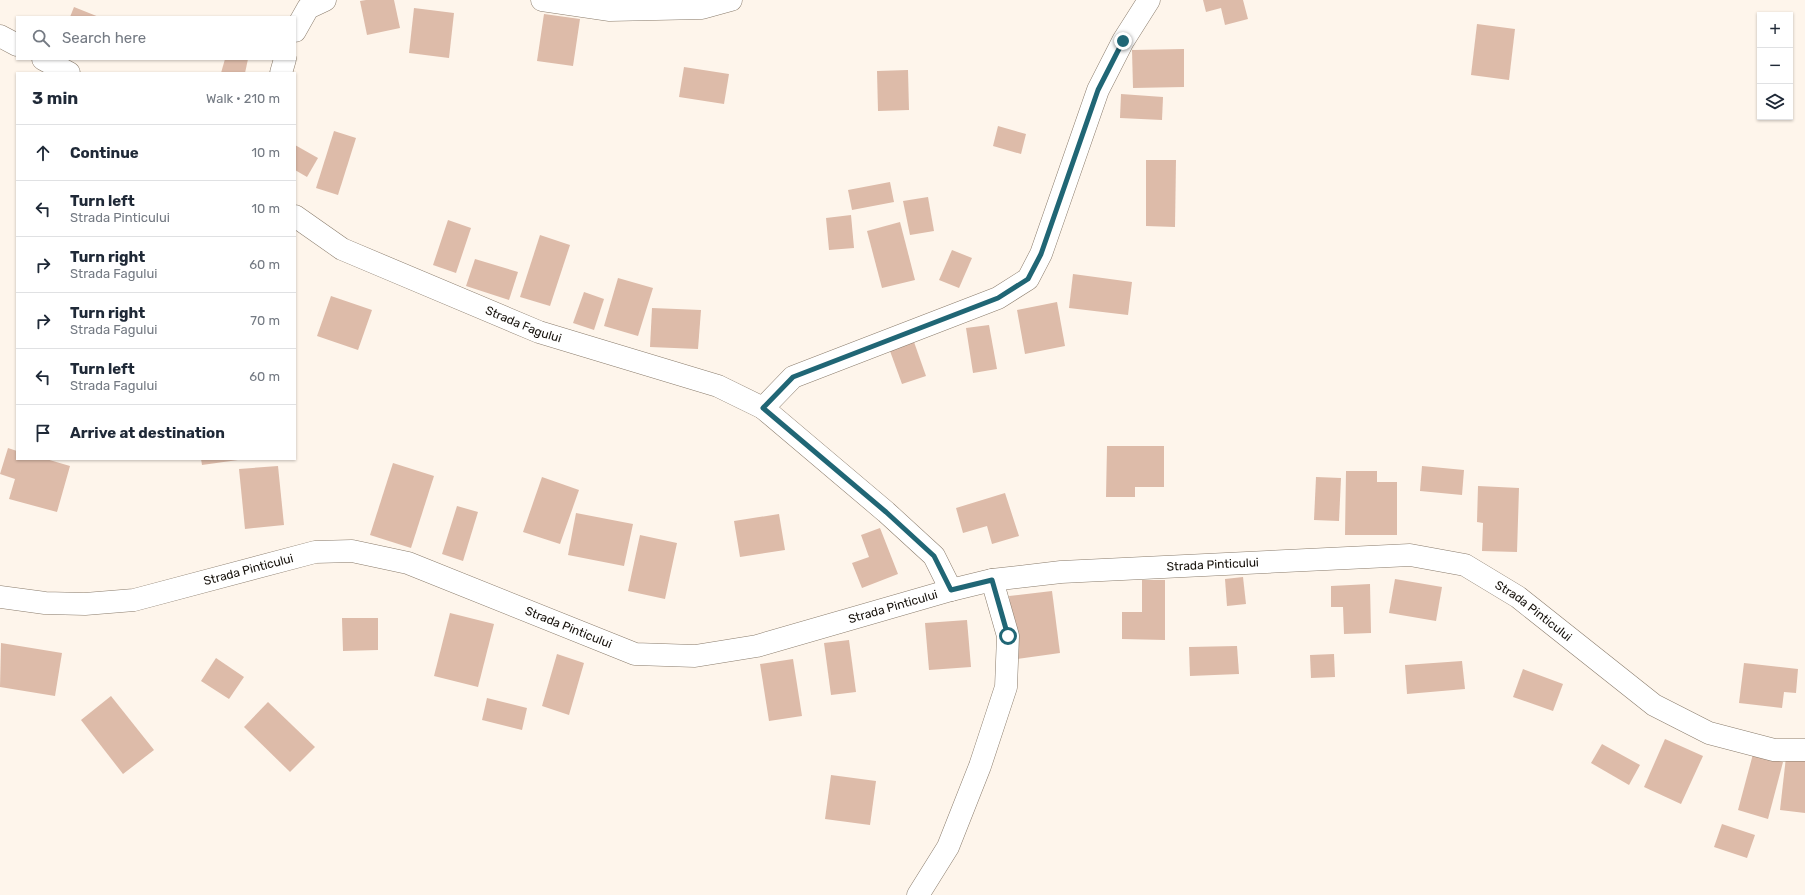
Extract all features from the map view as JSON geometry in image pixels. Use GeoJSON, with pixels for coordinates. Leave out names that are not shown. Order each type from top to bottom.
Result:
{"type":"FeatureCollection","features":[{"type":"Feature","properties":{"kind":"street"},"geometry":{"type":"LineString","coordinates":[[296,29],[308,8],[325,0]]}},
{"type":"Feature","properties":{"kind":"street"},"geometry":{"type":"LineString","coordinates":[[542,0],[610,10],[702,8],[731,0]]}},
{"type":"Feature","properties":{"kind":"street"},"geometry":{"type":"LineString","coordinates":[[763,408],[793,377],[998,298],[1028,279],[1041,254],[1098,90],[1123,41],[1149,0]]}},
{"type":"Feature","properties":{"kind":"street"},"geometry":{"type":"LineString","coordinates":[[0,36],[16,44]]}},
{"type":"Feature","properties":{"kind":"street"},"geometry":{"type":"LineString","coordinates":[[45,60],[67,72]]}},
{"type":"Feature","properties":{"kind":"street"},"geometry":{"type":"LineString","coordinates":[[280,72],[285,60]]}},
{"type":"Feature","properties":{"kind":"street","name":"Strada Fagului"},"geometry":{"type":"LineString","coordinates":[[296,217],[342,249],[539,332],[718,386],[763,408],[886,512],[934,556],[951,590]]}},
{"type":"Feature","properties":{"kind":"street","name":"Strada Pinticului"},"geometry":{"type":"LineString","coordinates":[[0,597],[53,603],[85,604],[134,600],[315,552],[352,551],[408,563],[635,654],[694,656],[757,646],[951,590],[992,580],[1061,572],[1410,555],[1465,565],[1518,596],[1654,705],[1709,732],[1774,750],[1805,750]]}},
{"type":"Feature","properties":{"kind":"street"},"geometry":{"type":"LineString","coordinates":[[918,895],[948,847],[980,766],[1006,687],[1008,636],[992,580]]}},
{"type":"Feature","properties":{"kind":"building"},"geometry":{"type":"Polygon","coordinates":[[[394,0],[400,28],[367,35],[360,1],[394,0]]]}},
{"type":"Feature","properties":{"kind":"building"},"geometry":{"type":"Polygon","coordinates":[[[1203,0],[1243,0],[1248,19],[1225,25],[1221,8],[1206,12],[1203,0]]]}},
{"type":"Feature","properties":{"kind":"building"},"geometry":{"type":"Polygon","coordinates":[[[74,7],[96,16],[70,16],[74,7]]]}},
{"type":"Feature","properties":{"kind":"building"},"geometry":{"type":"Polygon","coordinates":[[[414,8],[454,13],[449,58],[409,53],[414,8]]]}},
{"type":"Feature","properties":{"kind":"building"},"geometry":{"type":"Polygon","coordinates":[[[544,14],[580,19],[573,66],[537,61],[544,14]]]}},
{"type":"Feature","properties":{"kind":"building"},"geometry":{"type":"Polygon","coordinates":[[[1477,24],[1515,29],[1509,80],[1471,75],[1477,24]]]}},
{"type":"Feature","properties":{"kind":"building"},"geometry":{"type":"Polygon","coordinates":[[[1184,49],[1184,87],[1133,88],[1132,50],[1184,49]]]}},
{"type":"Feature","properties":{"kind":"building"},"geometry":{"type":"Polygon","coordinates":[[[225,60],[248,60],[245,72],[221,72],[225,60]]]}},
{"type":"Feature","properties":{"kind":"building"},"geometry":{"type":"Polygon","coordinates":[[[684,67],[729,74],[724,104],[679,97],[684,67]]]}},
{"type":"Feature","properties":{"kind":"building"},"geometry":{"type":"Polygon","coordinates":[[[908,70],[909,110],[878,111],[877,71],[908,70]]]}},
{"type":"Feature","properties":{"kind":"building"},"geometry":{"type":"Polygon","coordinates":[[[1121,94],[1163,97],[1162,120],[1120,118],[1121,94]]]}},
{"type":"Feature","properties":{"kind":"building"},"geometry":{"type":"Polygon","coordinates":[[[998,126],[1026,134],[1021,154],[993,146],[998,126]]]}},
{"type":"Feature","properties":{"kind":"building"},"geometry":{"type":"Polygon","coordinates":[[[334,131],[356,138],[338,195],[316,188],[334,131]]]}},
{"type":"Feature","properties":{"kind":"building"},"geometry":{"type":"Polygon","coordinates":[[[296,146],[318,158],[307,177],[296,171],[296,146]]]}},
{"type":"Feature","properties":{"kind":"building"},"geometry":{"type":"Polygon","coordinates":[[[1146,160],[1176,160],[1175,227],[1146,226],[1146,160]]]}},
{"type":"Feature","properties":{"kind":"building"},"geometry":{"type":"Polygon","coordinates":[[[890,182],[894,202],[852,210],[848,190],[890,182]]]}},
{"type":"Feature","properties":{"kind":"building"},"geometry":{"type":"Polygon","coordinates":[[[928,197],[934,231],[910,235],[903,201],[928,197]]]}},
{"type":"Feature","properties":{"kind":"building"},"geometry":{"type":"Polygon","coordinates":[[[851,215],[854,248],[829,250],[826,218],[851,215]]]}},
{"type":"Feature","properties":{"kind":"building"},"geometry":{"type":"Polygon","coordinates":[[[448,220],[471,228],[456,273],[433,265],[448,220]]]}},
{"type":"Feature","properties":{"kind":"building"},"geometry":{"type":"Polygon","coordinates":[[[900,222],[915,280],[882,288],[867,231],[900,222]]]}},
{"type":"Feature","properties":{"kind":"building"},"geometry":{"type":"Polygon","coordinates":[[[540,235],[570,245],[550,306],[520,297],[540,235]]]}},
{"type":"Feature","properties":{"kind":"building"},"geometry":{"type":"Polygon","coordinates":[[[952,250],[972,258],[959,288],[939,280],[952,250]]]}},
{"type":"Feature","properties":{"kind":"building"},"geometry":{"type":"Polygon","coordinates":[[[475,259],[518,272],[509,300],[466,286],[475,259]]]}},
{"type":"Feature","properties":{"kind":"building"},"geometry":{"type":"Polygon","coordinates":[[[1073,274],[1132,282],[1128,315],[1069,308],[1073,274]]]}},
{"type":"Feature","properties":{"kind":"building"},"geometry":{"type":"Polygon","coordinates":[[[618,278],[653,288],[638,336],[604,326],[618,278]]]}},
{"type":"Feature","properties":{"kind":"building"},"geometry":{"type":"Polygon","coordinates":[[[584,292],[604,299],[594,330],[573,323],[584,292]]]}},
{"type":"Feature","properties":{"kind":"building"},"geometry":{"type":"Polygon","coordinates":[[[331,296],[372,310],[358,350],[317,336],[331,296]]]}},
{"type":"Feature","properties":{"kind":"building"},"geometry":{"type":"Polygon","coordinates":[[[1057,302],[1065,346],[1025,354],[1017,310],[1057,302]]]}},
{"type":"Feature","properties":{"kind":"building"},"geometry":{"type":"Polygon","coordinates":[[[652,308],[701,310],[698,349],[650,347],[652,308]]]}},
{"type":"Feature","properties":{"kind":"building"},"geometry":{"type":"Polygon","coordinates":[[[989,325],[997,369],[973,373],[966,328],[989,325]]]}},
{"type":"Feature","properties":{"kind":"building"},"geometry":{"type":"Polygon","coordinates":[[[914,342],[926,376],[902,384],[890,351],[914,342]]]}},
{"type":"Feature","properties":{"kind":"building"},"geometry":{"type":"Polygon","coordinates":[[[1107,446],[1164,446],[1164,487],[1135,487],[1135,497],[1106,497],[1107,446]]]}},
{"type":"Feature","properties":{"kind":"building"},"geometry":{"type":"Polygon","coordinates":[[[8,448],[16,451],[16,460],[49,460],[70,466],[57,512],[9,499],[15,479],[0,474],[8,448]]]}},
{"type":"Feature","properties":{"kind":"building"},"geometry":{"type":"Polygon","coordinates":[[[201,460],[238,460],[202,465],[201,460]]]}},
{"type":"Feature","properties":{"kind":"building"},"geometry":{"type":"Polygon","coordinates":[[[393,463],[434,476],[411,548],[370,535],[393,463]]]}},
{"type":"Feature","properties":{"kind":"building"},"geometry":{"type":"Polygon","coordinates":[[[278,466],[284,525],[245,529],[239,469],[278,466]]]}},
{"type":"Feature","properties":{"kind":"building"},"geometry":{"type":"Polygon","coordinates":[[[1422,466],[1464,470],[1462,495],[1420,491],[1422,466]]]}},
{"type":"Feature","properties":{"kind":"building"},"geometry":{"type":"Polygon","coordinates":[[[1346,471],[1377,471],[1377,482],[1397,482],[1397,535],[1345,535],[1346,471]]]}},
{"type":"Feature","properties":{"kind":"building"},"geometry":{"type":"Polygon","coordinates":[[[542,477],[579,490],[560,544],[523,532],[542,477]]]}},
{"type":"Feature","properties":{"kind":"building"},"geometry":{"type":"Polygon","coordinates":[[[1316,477],[1341,478],[1339,521],[1314,520],[1316,477]]]}},
{"type":"Feature","properties":{"kind":"building"},"geometry":{"type":"Polygon","coordinates":[[[1478,486],[1519,488],[1517,552],[1482,551],[1483,523],[1477,522],[1478,486]]]}},
{"type":"Feature","properties":{"kind":"building"},"geometry":{"type":"Polygon","coordinates":[[[1005,493],[1019,536],[992,544],[987,526],[963,533],[956,508],[1005,493]]]}},
{"type":"Feature","properties":{"kind":"building"},"geometry":{"type":"Polygon","coordinates":[[[457,506],[478,512],[463,561],[442,554],[457,506]]]}},
{"type":"Feature","properties":{"kind":"building"},"geometry":{"type":"Polygon","coordinates":[[[576,513],[633,524],[624,566],[568,555],[576,513]]]}},
{"type":"Feature","properties":{"kind":"building"},"geometry":{"type":"Polygon","coordinates":[[[779,514],[785,550],[740,557],[734,521],[779,514]]]}},
{"type":"Feature","properties":{"kind":"building"},"geometry":{"type":"Polygon","coordinates":[[[880,528],[898,574],[862,588],[852,563],[869,557],[861,535],[880,528]]]}},
{"type":"Feature","properties":{"kind":"building"},"geometry":{"type":"Polygon","coordinates":[[[640,535],[677,543],[665,599],[628,591],[640,535]]]}},
{"type":"Feature","properties":{"kind":"building"},"geometry":{"type":"Polygon","coordinates":[[[1243,577],[1246,604],[1227,606],[1225,579],[1243,577]]]}},
{"type":"Feature","properties":{"kind":"building"},"geometry":{"type":"Polygon","coordinates":[[[1395,579],[1442,587],[1436,621],[1389,613],[1395,579]]]}},
{"type":"Feature","properties":{"kind":"building"},"geometry":{"type":"Polygon","coordinates":[[[1142,580],[1165,580],[1165,640],[1122,639],[1122,612],[1142,612],[1142,580]]]}},
{"type":"Feature","properties":{"kind":"building"},"geometry":{"type":"Polygon","coordinates":[[[1370,584],[1371,633],[1344,634],[1343,607],[1331,607],[1331,586],[1370,584]]]}},
{"type":"Feature","properties":{"kind":"building"},"geometry":{"type":"Polygon","coordinates":[[[1052,591],[1060,653],[1017,659],[1009,596],[1052,591]]]}},
{"type":"Feature","properties":{"kind":"building"},"geometry":{"type":"Polygon","coordinates":[[[450,613],[494,624],[478,687],[434,676],[450,613]]]}},
{"type":"Feature","properties":{"kind":"building"},"geometry":{"type":"Polygon","coordinates":[[[342,618],[378,618],[378,650],[343,651],[342,618]]]}},
{"type":"Feature","properties":{"kind":"building"},"geometry":{"type":"Polygon","coordinates":[[[967,620],[971,667],[929,670],[925,623],[967,620]]]}},
{"type":"Feature","properties":{"kind":"building"},"geometry":{"type":"Polygon","coordinates":[[[849,640],[856,692],[831,695],[824,643],[849,640]]]}},
{"type":"Feature","properties":{"kind":"building"},"geometry":{"type":"Polygon","coordinates":[[[1,643],[62,653],[55,696],[0,687],[1,643]]]}},
{"type":"Feature","properties":{"kind":"building"},"geometry":{"type":"Polygon","coordinates":[[[1237,646],[1239,674],[1190,676],[1189,647],[1237,646]]]}},
{"type":"Feature","properties":{"kind":"building"},"geometry":{"type":"Polygon","coordinates":[[[557,654],[584,663],[569,715],[542,706],[557,654]]]}},
{"type":"Feature","properties":{"kind":"building"},"geometry":{"type":"Polygon","coordinates":[[[1334,654],[1335,677],[1311,678],[1310,655],[1334,654]]]}},
{"type":"Feature","properties":{"kind":"building"},"geometry":{"type":"Polygon","coordinates":[[[216,658],[244,677],[229,699],[201,681],[216,658]]]}},
{"type":"Feature","properties":{"kind":"building"},"geometry":{"type":"Polygon","coordinates":[[[793,659],[802,716],[769,721],[760,664],[793,659]]]}},
{"type":"Feature","properties":{"kind":"building"},"geometry":{"type":"Polygon","coordinates":[[[1462,661],[1465,689],[1407,694],[1405,665],[1462,661]]]}},
{"type":"Feature","properties":{"kind":"building"},"geometry":{"type":"Polygon","coordinates":[[[1744,663],[1798,669],[1796,693],[1784,692],[1782,708],[1739,703],[1744,663]]]}},
{"type":"Feature","properties":{"kind":"building"},"geometry":{"type":"Polygon","coordinates":[[[1523,669],[1563,684],[1553,711],[1513,697],[1523,669]]]}},
{"type":"Feature","properties":{"kind":"building"},"geometry":{"type":"Polygon","coordinates":[[[111,696],[154,750],[123,774],[81,720],[111,696]]]}},
{"type":"Feature","properties":{"kind":"building"},"geometry":{"type":"Polygon","coordinates":[[[487,698],[527,708],[522,730],[482,720],[487,698]]]}},
{"type":"Feature","properties":{"kind":"building"},"geometry":{"type":"Polygon","coordinates":[[[268,702],[315,747],[290,772],[244,727],[268,702]]]}},
{"type":"Feature","properties":{"kind":"building"},"geometry":{"type":"Polygon","coordinates":[[[1665,739],[1703,756],[1681,804],[1644,787],[1665,739]]]}},
{"type":"Feature","properties":{"kind":"building"},"geometry":{"type":"Polygon","coordinates":[[[1602,744],[1640,765],[1629,785],[1591,763],[1602,744]]]}},
{"type":"Feature","properties":{"kind":"building"},"geometry":{"type":"Polygon","coordinates":[[[1753,754],[1783,762],[1768,819],[1738,810],[1753,754]]]}},
{"type":"Feature","properties":{"kind":"building"},"geometry":{"type":"Polygon","coordinates":[[[1786,757],[1805,759],[1805,813],[1780,810],[1786,757]]]}},
{"type":"Feature","properties":{"kind":"building"},"geometry":{"type":"Polygon","coordinates":[[[831,775],[876,781],[870,825],[825,819],[831,775]]]}},
{"type":"Feature","properties":{"kind":"building"},"geometry":{"type":"Polygon","coordinates":[[[1722,824],[1755,835],[1747,858],[1714,847],[1722,824]]]}},
{"type":"Feature","properties":{"kind":"route"},"geometry":{"type":"LineString","coordinates":[[1008,636],[992,580],[951,590],[934,556],[886,512],[763,408],[793,377],[998,298],[1028,279],[1041,254],[1098,90],[1123,41]]}}]}
